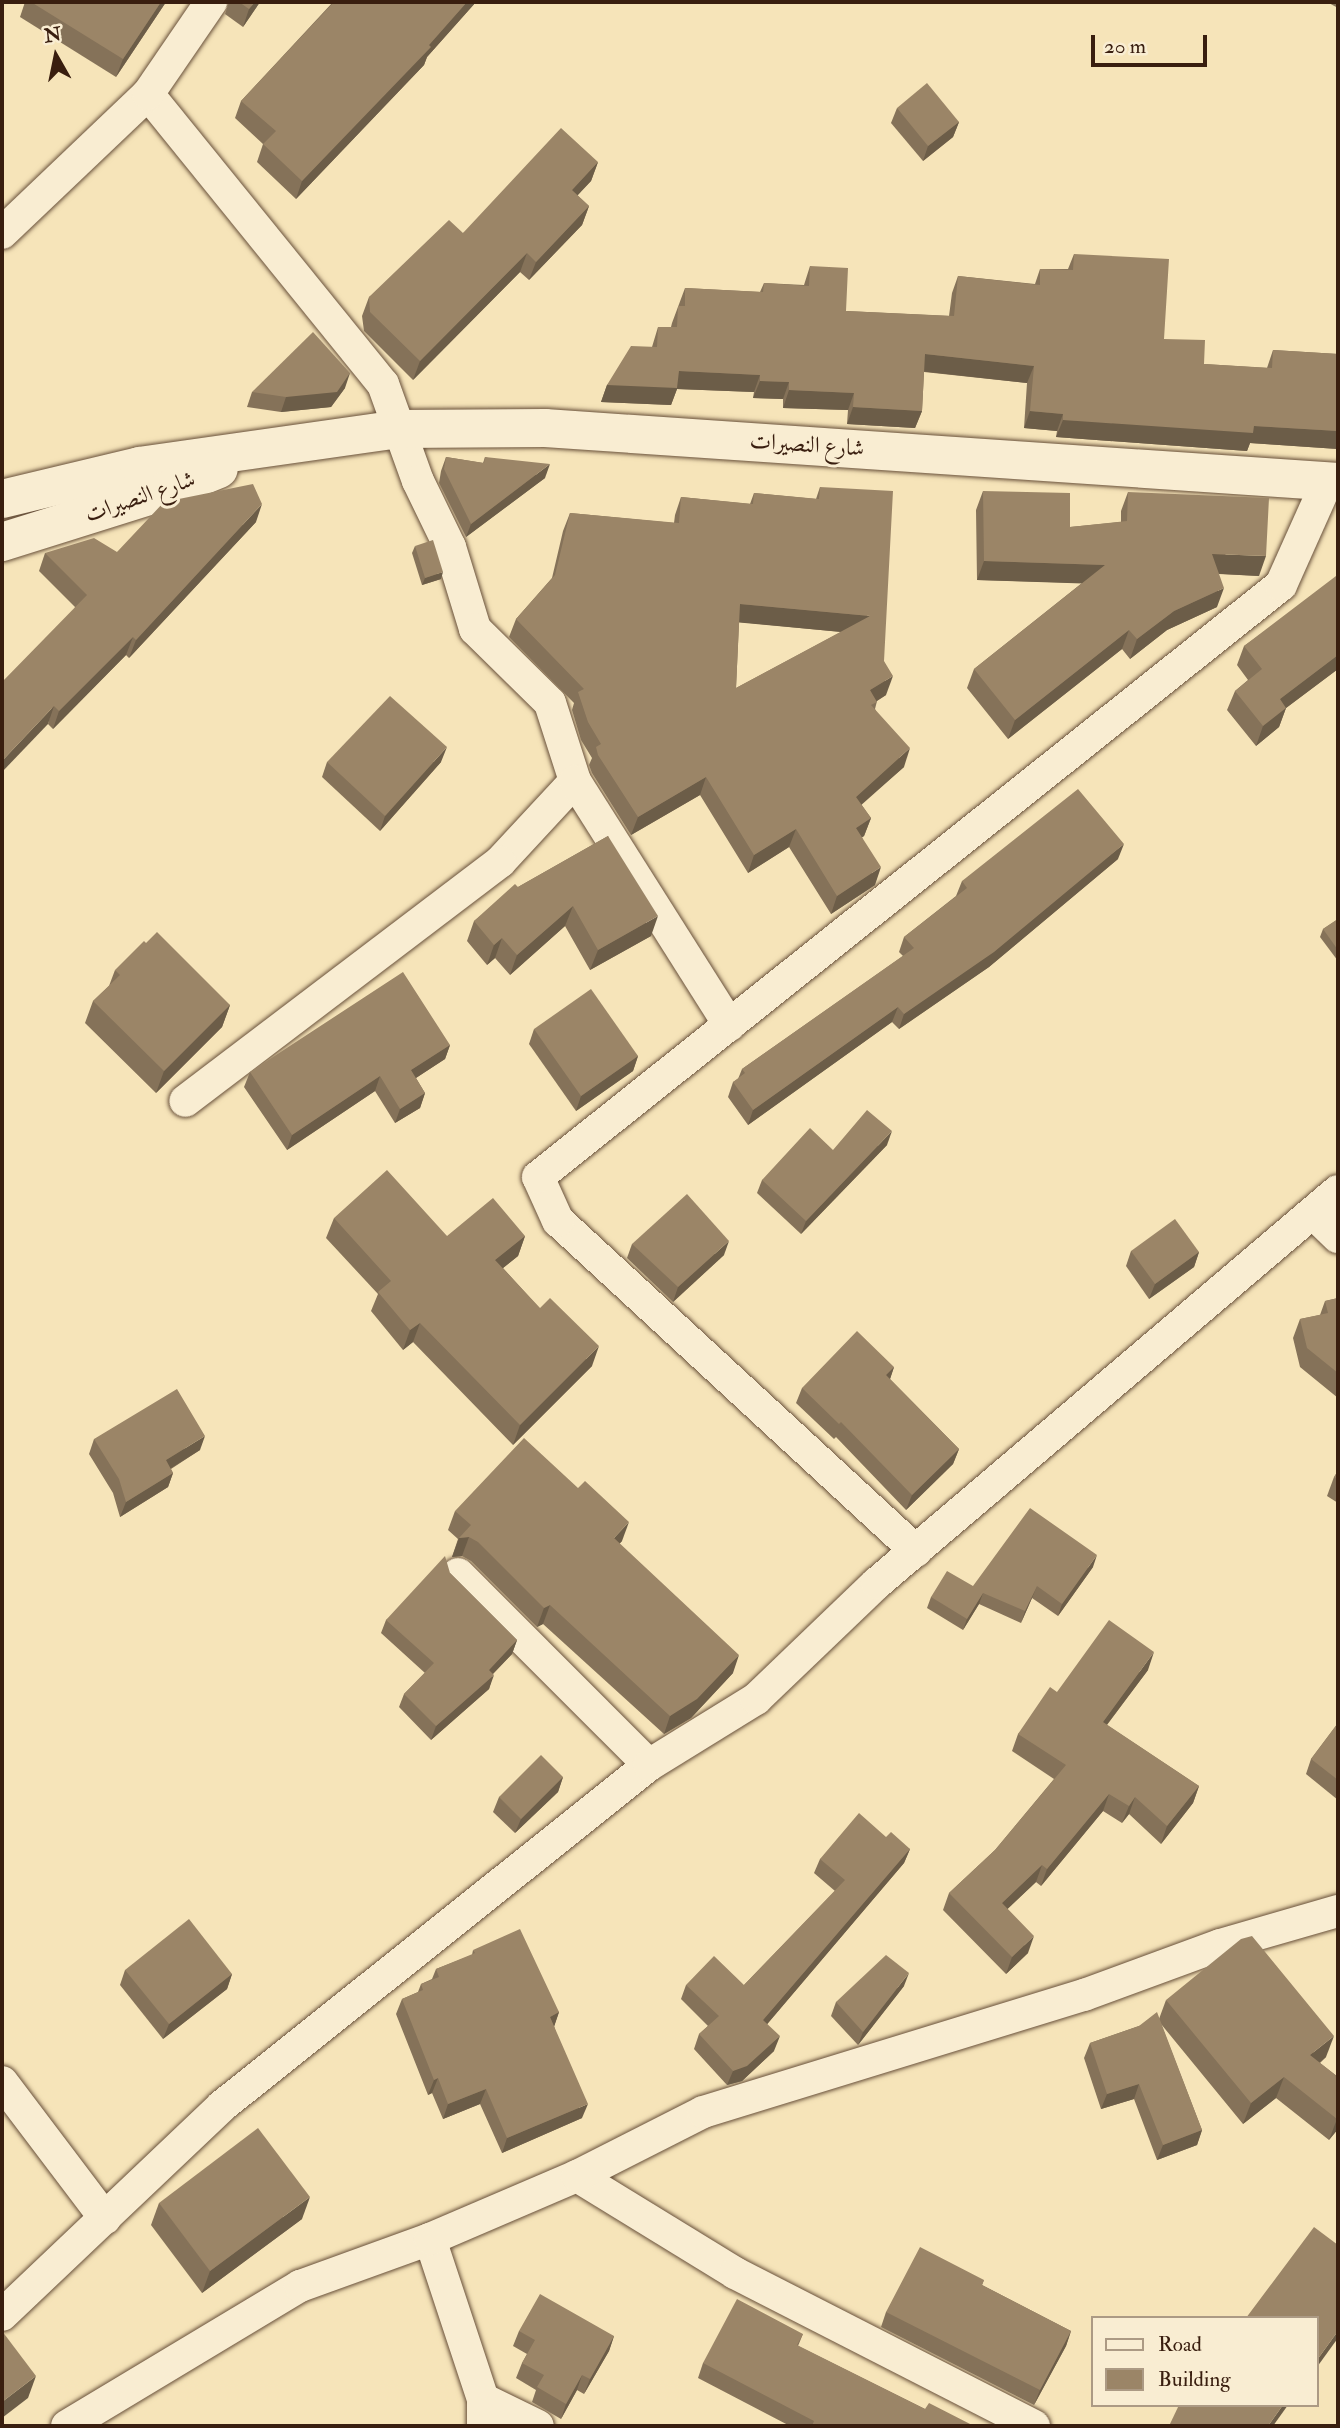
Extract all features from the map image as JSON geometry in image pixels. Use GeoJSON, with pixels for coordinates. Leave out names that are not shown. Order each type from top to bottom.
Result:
{"type":"FeatureCollection","features":[{"type":"Feature","properties":{"kind":"main road","name":"شارع النصيرات"},"geometry":{"type":"LineString","coordinates":[[2,499],[139,466],[399,429],[545,428],[1333,482]]}},
{"type":"Feature","properties":{"kind":"main road","name":"شارع النصيرات"},"geometry":{"type":"LineString","coordinates":[[2,542],[165,491],[276,446]]}},
{"type":"Feature","properties":{"kind":"street"},"geometry":{"type":"LineString","coordinates":[[2,233],[148,94],[211,2]]}},
{"type":"Feature","properties":{"kind":"street"},"geometry":{"type":"LineString","coordinates":[[148,94],[383,384],[418,481],[450,547],[475,629],[550,703],[575,781],[729,1026]]}},
{"type":"Feature","properties":{"kind":"street"},"geometry":{"type":"LineString","coordinates":[[916,1550],[558,1221],[538,1177],[1281,585],[1333,482]]}},
{"type":"Feature","properties":{"kind":"street"},"geometry":{"type":"LineString","coordinates":[[185,1101],[500,862],[575,781]]}},
{"type":"Feature","properties":{"kind":"street"},"geometry":{"type":"LineString","coordinates":[[2,2315],[222,2106],[649,1765],[756,1699],[916,1550],[1338,1191]]}},
{"type":"Feature","properties":{"kind":"street"},"geometry":{"type":"LineString","coordinates":[[1313,1213],[1338,1237]]}},
{"type":"Feature","properties":{"kind":"street"},"geometry":{"type":"LineString","coordinates":[[458,1574],[649,1765]]}},
{"type":"Feature","properties":{"kind":"street"},"geometry":{"type":"LineString","coordinates":[[67,2426],[300,2286],[430,2239],[577,2176],[703,2112],[1084,1995],[1220,1945],[1338,1910]]}},
{"type":"Feature","properties":{"kind":"street"},"geometry":{"type":"LineString","coordinates":[[2,2082],[105,2217]]}},
{"type":"Feature","properties":{"kind":"street"},"geometry":{"type":"LineString","coordinates":[[577,2176],[735,2273],[1034,2426]]}},
{"type":"Feature","properties":{"kind":"street"},"geometry":{"type":"LineString","coordinates":[[430,2239],[483,2413],[538,2426]]}},
{"type":"Feature","properties":{"kind":"building"},"geometry":{"type":"Polygon","coordinates":[[[31,2],[161,2],[123,59],[31,2]]]}},
{"type":"Feature","properties":{"kind":"building"},"geometry":{"type":"Polygon","coordinates":[[[239,2],[255,2],[249,9],[239,2]]]}},
{"type":"Feature","properties":{"kind":"building"},"geometry":{"type":"Polygon","coordinates":[[[334,2],[467,2],[429,45],[431,47],[302,181],[263,144],[276,131],[241,101],[334,2]]]}},
{"type":"Feature","properties":{"kind":"building"},"geometry":{"type":"Polygon","coordinates":[[[927,83],[959,122],[928,146],[897,108],[927,83]]]}},
{"type":"Feature","properties":{"kind":"building"},"geometry":{"type":"Polygon","coordinates":[[[561,128],[598,162],[572,190],[589,206],[536,262],[527,253],[420,361],[370,312],[369,297],[449,220],[463,233],[561,128]]]}},
{"type":"Feature","properties":{"kind":"building"},"geometry":{"type":"Polygon","coordinates":[[[1074,254],[1169,259],[1164,339],[1205,340],[1204,364],[1272,368],[1273,350],[1338,354],[1338,431],[1254,426],[1253,433],[1063,420],[1063,414],[1030,411],[1034,366],[925,354],[922,411],[853,407],[854,393],[789,390],[789,382],[760,381],[760,375],[679,371],[677,388],[607,385],[631,346],[657,347],[658,327],[677,327],[678,306],[685,306],[685,288],[763,292],[764,283],[809,286],[810,266],[848,268],[846,311],[954,316],[958,276],[1040,285],[1040,269],[1073,270],[1074,254]]]}},
{"type":"Feature","properties":{"kind":"building"},"geometry":{"type":"Polygon","coordinates":[[[313,332],[350,373],[337,392],[286,397],[252,392],[313,332]]]}},
{"type":"Feature","properties":{"kind":"building"},"geometry":{"type":"Polygon","coordinates":[[[446,457],[484,463],[485,457],[550,464],[471,524],[444,469],[446,457]]]}},
{"type":"Feature","properties":{"kind":"building"},"geometry":{"type":"Polygon","coordinates":[[[253,484],[262,504],[136,640],[133,637],[59,711],[54,706],[2,761],[2,682],[87,595],[45,553],[94,538],[117,552],[164,502],[253,484]]]}},
{"type":"Feature","properties":{"kind":"building"},"geometry":{"type":"Polygon","coordinates":[[[820,487],[893,491],[884,661],[893,676],[870,690],[877,702],[871,705],[910,748],[856,797],[871,818],[856,828],[881,867],[837,896],[796,829],[754,855],[706,777],[638,817],[598,755],[596,747],[601,744],[588,722],[578,692],[584,689],[516,619],[555,575],[570,513],[679,523],[681,497],[753,504],[754,493],[819,499],[820,487]],[[740,604],[736,688],[870,616],[740,604]]]}},
{"type":"Feature","properties":{"kind":"building"},"geometry":{"type":"Polygon","coordinates":[[[983,491],[1070,493],[1070,527],[1127,521],[1128,492],[1269,498],[1266,556],[1212,554],[1224,588],[1174,611],[1137,639],[1129,630],[1015,720],[974,669],[1105,565],[984,561],[983,491]]]}},
{"type":"Feature","properties":{"kind":"building"},"geometry":{"type":"Polygon","coordinates":[[[433,540],[443,572],[425,578],[415,546],[433,540]]]}},
{"type":"Feature","properties":{"kind":"building"},"geometry":{"type":"Polygon","coordinates":[[[1336,576],[1338,655],[1280,699],[1286,708],[1263,726],[1235,691],[1262,669],[1244,646],[1336,576]]]}},
{"type":"Feature","properties":{"kind":"building"},"geometry":{"type":"Polygon","coordinates":[[[390,696],[447,747],[385,816],[327,762],[390,696]]]}},
{"type":"Feature","properties":{"kind":"building"},"geometry":{"type":"Polygon","coordinates":[[[1078,789],[1124,844],[994,952],[904,1014],[898,1007],[753,1110],[733,1082],[745,1073],[742,1069],[914,948],[904,937],[967,888],[962,881],[1078,789]]]}},
{"type":"Feature","properties":{"kind":"building"},"geometry":{"type":"Polygon","coordinates":[[[608,836],[658,916],[598,950],[573,906],[517,955],[502,938],[494,945],[474,921],[515,884],[518,887],[608,836]]]}},
{"type":"Feature","properties":{"kind":"building"},"geometry":{"type":"Polygon","coordinates":[[[1338,919],[1338,950],[1323,929],[1338,919]]]}},
{"type":"Feature","properties":{"kind":"building"},"geometry":{"type":"Polygon","coordinates":[[[157,932],[230,1005],[164,1071],[93,1001],[120,975],[115,970],[157,932]]]}},
{"type":"Feature","properties":{"kind":"building"},"geometry":{"type":"Polygon","coordinates":[[[403,972],[450,1045],[411,1070],[425,1093],[400,1109],[380,1076],[292,1135],[250,1072],[403,972]]]}},
{"type":"Feature","properties":{"kind":"building"},"geometry":{"type":"Polygon","coordinates":[[[591,989],[638,1056],[581,1096],[534,1029],[591,989]]]}},
{"type":"Feature","properties":{"kind":"building"},"geometry":{"type":"Polygon","coordinates":[[[867,1110],[892,1131],[806,1221],[762,1180],[810,1128],[833,1150],[867,1110]]]}},
{"type":"Feature","properties":{"kind":"building"},"geometry":{"type":"Polygon","coordinates":[[[387,1170],[447,1236],[493,1198],[525,1236],[495,1260],[540,1308],[550,1298],[599,1346],[520,1425],[420,1323],[410,1330],[378,1292],[391,1281],[334,1218],[387,1170]]]}},
{"type":"Feature","properties":{"kind":"building"},"geometry":{"type":"Polygon","coordinates":[[[687,1194],[729,1241],[678,1287],[632,1244],[687,1194]]]}},
{"type":"Feature","properties":{"kind":"building"},"geometry":{"type":"Polygon","coordinates":[[[1175,1219],[1199,1252],[1155,1284],[1131,1251],[1175,1219]]]}},
{"type":"Feature","properties":{"kind":"building"},"geometry":{"type":"Polygon","coordinates":[[[1338,1298],[1338,1373],[1307,1348],[1300,1319],[1328,1313],[1325,1301],[1338,1298]]]}},
{"type":"Feature","properties":{"kind":"building"},"geometry":{"type":"Polygon","coordinates":[[[857,1331],[894,1367],[886,1375],[959,1449],[912,1495],[841,1422],[839,1424],[802,1388],[857,1331]]]}},
{"type":"Feature","properties":{"kind":"building"},"geometry":{"type":"Polygon","coordinates":[[[177,1389],[205,1436],[166,1460],[173,1473],[126,1502],[119,1479],[94,1439],[177,1389]]]}},
{"type":"Feature","properties":{"kind":"building"},"geometry":{"type":"Polygon","coordinates":[[[524,1438],[578,1488],[585,1481],[629,1522],[614,1538],[739,1655],[697,1699],[670,1716],[550,1605],[544,1608],[478,1542],[469,1537],[459,1538],[471,1525],[455,1511],[524,1438]]]}},
{"type":"Feature","properties":{"kind":"building"},"geometry":{"type":"Polygon","coordinates":[[[1030,1508],[1097,1555],[1062,1604],[1037,1586],[1025,1611],[983,1593],[967,1619],[931,1597],[947,1571],[973,1586],[1030,1508]]]}},
{"type":"Feature","properties":{"kind":"building"},"geometry":{"type":"Polygon","coordinates":[[[445,1556],[450,1573],[517,1640],[489,1670],[494,1675],[436,1726],[404,1694],[434,1663],[386,1620],[445,1556]]]}},
{"type":"Feature","properties":{"kind":"building"},"geometry":{"type":"Polygon","coordinates":[[[1109,1620],[1154,1652],[1103,1722],[1199,1786],[1167,1826],[1135,1797],[1129,1806],[1109,1794],[1047,1869],[1042,1865],[1002,1903],[1034,1936],[1012,1957],[949,1893],[995,1850],[1066,1765],[1018,1734],[1050,1687],[1057,1692],[1109,1620]]]}},
{"type":"Feature","properties":{"kind":"building"},"geometry":{"type":"Polygon","coordinates":[[[1338,1723],[1338,1780],[1311,1759],[1338,1723]]]}},
{"type":"Feature","properties":{"kind":"building"},"geometry":{"type":"Polygon","coordinates":[[[541,1755],[563,1777],[521,1819],[499,1797],[541,1755]]]}},
{"type":"Feature","properties":{"kind":"building"},"geometry":{"type":"Polygon","coordinates":[[[859,1813],[886,1837],[891,1832],[910,1849],[763,2020],[780,2036],[747,2066],[733,2071],[699,2034],[719,2016],[686,1985],[714,1956],[744,1985],[845,1880],[820,1859],[859,1813]]]}},
{"type":"Feature","properties":{"kind":"building"},"geometry":{"type":"Polygon","coordinates":[[[189,1919],[232,1974],[169,2024],[125,1970],[189,1919]]]}},
{"type":"Feature","properties":{"kind":"building"},"geometry":{"type":"Polygon","coordinates":[[[520,1929],[559,2012],[550,2017],[588,2104],[507,2138],[486,2089],[448,2104],[438,2078],[434,2080],[402,1999],[423,1990],[421,1984],[439,1977],[436,1969],[475,1953],[473,1950],[520,1929]]]}},
{"type":"Feature","properties":{"kind":"building"},"geometry":{"type":"Polygon","coordinates":[[[1252,1936],[1334,2036],[1310,2055],[1338,2077],[1337,2119],[1284,2077],[1251,2103],[1166,2000],[1241,1939],[1252,1936]]]}},
{"type":"Feature","properties":{"kind":"building"},"geometry":{"type":"Polygon","coordinates":[[[886,1955],[909,1973],[863,2032],[836,2002],[886,1955]]]}},
{"type":"Feature","properties":{"kind":"building"},"geometry":{"type":"Polygon","coordinates":[[[1157,2012],[1202,2130],[1163,2145],[1139,2084],[1107,2094],[1090,2043],[1139,2026],[1157,2012]]]}},
{"type":"Feature","properties":{"kind":"building"},"geometry":{"type":"Polygon","coordinates":[[[258,2128],[310,2197],[210,2271],[159,2203],[258,2128]]]}},
{"type":"Feature","properties":{"kind":"building"},"geometry":{"type":"Polygon","coordinates":[[[1314,2227],[1338,2245],[1338,2331],[1319,2357],[1319,2316],[1247,2316],[1314,2227]]]}},
{"type":"Feature","properties":{"kind":"building"},"geometry":{"type":"Polygon","coordinates":[[[920,2247],[984,2280],[982,2285],[1071,2331],[1040,2390],[886,2312],[920,2247]]]}},
{"type":"Feature","properties":{"kind":"building"},"geometry":{"type":"Polygon","coordinates":[[[540,2294],[614,2336],[590,2379],[582,2375],[566,2404],[537,2387],[544,2375],[522,2363],[535,2340],[519,2331],[540,2294]]]}},
{"type":"Feature","properties":{"kind":"building"},"geometry":{"type":"Polygon","coordinates":[[[737,2299],[803,2334],[797,2345],[925,2409],[929,2403],[974,2426],[812,2426],[814,2421],[703,2363],[737,2299]]]}},
{"type":"Feature","properties":{"kind":"building"},"geometry":{"type":"Polygon","coordinates":[[[2,2331],[36,2376],[2,2402],[2,2331]]]}},
{"type":"Feature","properties":{"kind":"building"},"geometry":{"type":"Polygon","coordinates":[[[1178,2407],[1282,2407],[1268,2426],[1169,2426],[1178,2407]]]}}]}
